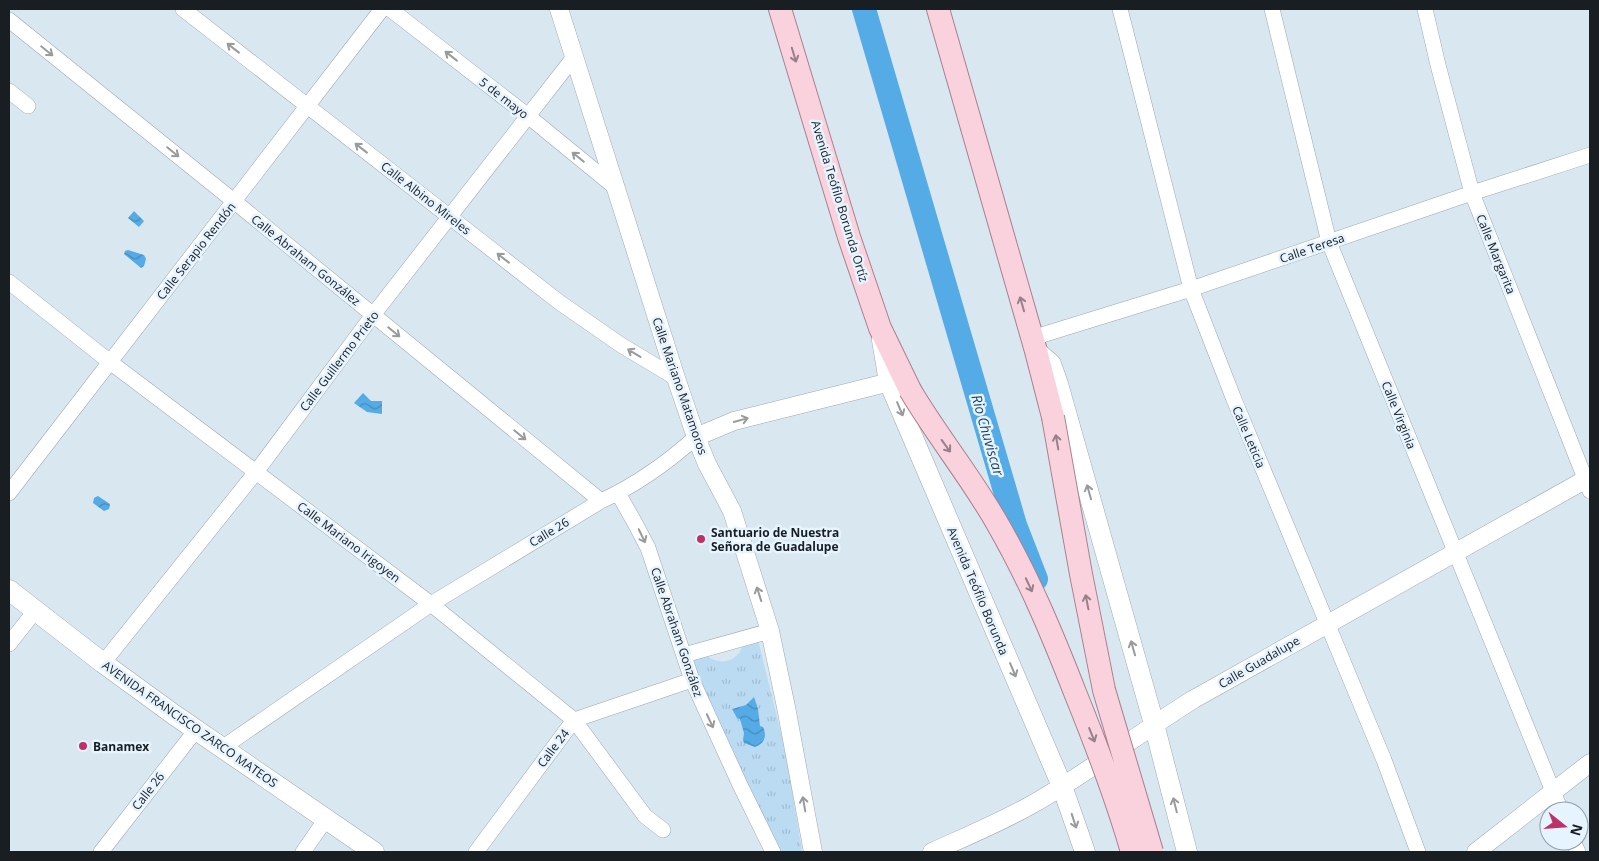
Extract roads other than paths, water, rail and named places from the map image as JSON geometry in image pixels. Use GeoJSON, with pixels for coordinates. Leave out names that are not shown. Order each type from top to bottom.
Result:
{"type":"FeatureCollection","features":[{"type":"Feature","properties":{"kind":"main road","name":"Avenida Teófilo Borunda Ortíz"},"geometry":{"type":"LineString","coordinates":[[780,9],[849,237],[901,384],[957,461],[997,523],[1022,571],[1051,631],[1103,762],[1132,852]]}},
{"type":"Feature","properties":{"kind":"main road"},"geometry":{"type":"LineString","coordinates":[[938,9],[1034,344],[1053,417],[1104,690],[1152,852]]}},
{"type":"Feature","properties":{"kind":"main road"},"geometry":{"type":"LineString","coordinates":[[1034,344],[1051,364],[1058,384],[1154,724],[1187,852]]}},
{"type":"Feature","properties":{"kind":"main road","name":"Avenida Teófilo Borunda"},"geometry":{"type":"LineString","coordinates":[[901,384],[1062,786],[1085,852]]}},
{"type":"Feature","properties":{"kind":"main road","name":"AVENIDA FRANCISCO ZARCO MATEOS"},"geometry":{"type":"LineString","coordinates":[[9,590],[103,663],[196,730],[374,852]]}},
{"type":"Feature","properties":{"kind":"street","name":"Calle Albino Mireles"},"geometry":{"type":"LineString","coordinates":[[183,9],[560,302],[621,346],[676,378]]}},
{"type":"Feature","properties":{"kind":"street","name":"Calle Serapio Rendón"},"geometry":{"type":"LineString","coordinates":[[9,493],[382,9]]}},
{"type":"Feature","properties":{"kind":"street","name":"5 de mayo"},"geometry":{"type":"LineString","coordinates":[[390,9],[528,116],[616,188]]}},
{"type":"Feature","properties":{"kind":"street","name":"Calle Mariano Matamoros"},"geometry":{"type":"LineString","coordinates":[[559,9],[696,437],[707,464],[732,511],[770,630],[813,852]]}},
{"type":"Feature","properties":{"kind":"street"},"geometry":{"type":"LineString","coordinates":[[947,9],[984,141],[981,161]]}},
{"type":"Feature","properties":{"kind":"street","name":"Calle Leticia"},"geometry":{"type":"LineString","coordinates":[[1120,9],[1191,289],[1233,397],[1384,760],[1418,852]]}},
{"type":"Feature","properties":{"kind":"street","name":"Calle Virginia"},"geometry":{"type":"LineString","coordinates":[[1272,9],[1329,242],[1557,801]]}},
{"type":"Feature","properties":{"kind":"street","name":"Calle Margarita"},"geometry":{"type":"LineString","coordinates":[[1425,9],[1472,193],[1589,482]]}},
{"type":"Feature","properties":{"kind":"street","name":"Calle Abraham González"},"geometry":{"type":"LineString","coordinates":[[9,20],[601,501]]}},
{"type":"Feature","properties":{"kind":"street","name":"Calle Guillermo Prieto"},"geometry":{"type":"LineString","coordinates":[[103,663],[256,472],[373,315],[574,58]]}},
{"type":"Feature","properties":{"kind":"street"},"geometry":{"type":"LineString","coordinates":[[9,91],[28,106]]}},
{"type":"Feature","properties":{"kind":"street","name":"Calle Teresa"},"geometry":{"type":"LineString","coordinates":[[1034,344],[1472,193],[1590,155]]}},
{"type":"Feature","properties":{"kind":"street","name":"Calle Mariano Irigoyen"},"geometry":{"type":"LineString","coordinates":[[9,282],[110,362],[431,604],[574,720],[645,816],[663,830]]}},
{"type":"Feature","properties":{"kind":"street","name":"Calle 26"},"geometry":{"type":"LineString","coordinates":[[222,748],[431,604],[601,501],[618,494],[654,471],[696,437],[734,421],[901,384]]}},
{"type":"Feature","properties":{"kind":"street","name":"Calle Guadalupe"},"geometry":{"type":"LineString","coordinates":[[932,852],[1032,805],[1154,724],[1455,552],[1589,482]]}},
{"type":"Feature","properties":{"kind":"street","name":"Calle Abraham González"},"geometry":{"type":"LineString","coordinates":[[618,494],[648,548],[692,680],[773,852]]}},
{"type":"Feature","properties":{"kind":"street"},"geometry":{"type":"LineString","coordinates":[[9,644],[35,611]]}},
{"type":"Feature","properties":{"kind":"street"},"geometry":{"type":"LineString","coordinates":[[684,655],[770,630]]}},
{"type":"Feature","properties":{"kind":"street","name":"Calle 24"},"geometry":{"type":"LineString","coordinates":[[476,852],[574,720],[692,680]]}},
{"type":"Feature","properties":{"kind":"street","name":"Calle 26"},"geometry":{"type":"LineString","coordinates":[[101,852],[196,730]]}},
{"type":"Feature","properties":{"kind":"street"},"geometry":{"type":"LineString","coordinates":[[1476,852],[1590,763]]}},
{"type":"Feature","properties":{"kind":"street"},"geometry":{"type":"LineString","coordinates":[[303,852],[326,819]]}},
{"type":"Feature","properties":{"kind":"water"},"geometry":{"type":"Polygon","coordinates":[[[134,211],[144,221],[139,227],[128,218],[134,211]]]}},
{"type":"Feature","properties":{"kind":"water"},"geometry":{"type":"Polygon","coordinates":[[[128,250],[144,255],[146,259],[144,266],[141,268],[124,254],[128,250]]]}},
{"type":"Feature","properties":{"kind":"water"},"geometry":{"type":"Polygon","coordinates":[[[363,393],[371,401],[382,401],[382,414],[367,412],[354,403],[363,393]]]}},
{"type":"Feature","properties":{"kind":"water"},"geometry":{"type":"Polygon","coordinates":[[[98,496],[110,504],[109,509],[104,511],[93,503],[94,498],[98,496]]]}},
{"type":"Feature","properties":{"kind":"water"},"geometry":{"type":"Polygon","coordinates":[[[754,697],[760,726],[763,727],[765,733],[763,741],[755,747],[744,743],[744,733],[740,719],[737,718],[732,709],[746,705],[754,697]]]}},
{"type":"Feature","properties":{"kind":"waterway","name":"Rio Chuviscar"},"geometry":{"type":"LineString","coordinates":[[864,9],[1015,525],[1036,579]]}},
{"type":"Feature","properties":{"kind":"place","name":"Santuario de Nuestra Señora de Guadalupe"},"geometry":{"type":"Point","coordinates":[701,539]}},
{"type":"Feature","properties":{"kind":"place","name":"Banamex"},"geometry":{"type":"Point","coordinates":[83,746]}}]}
